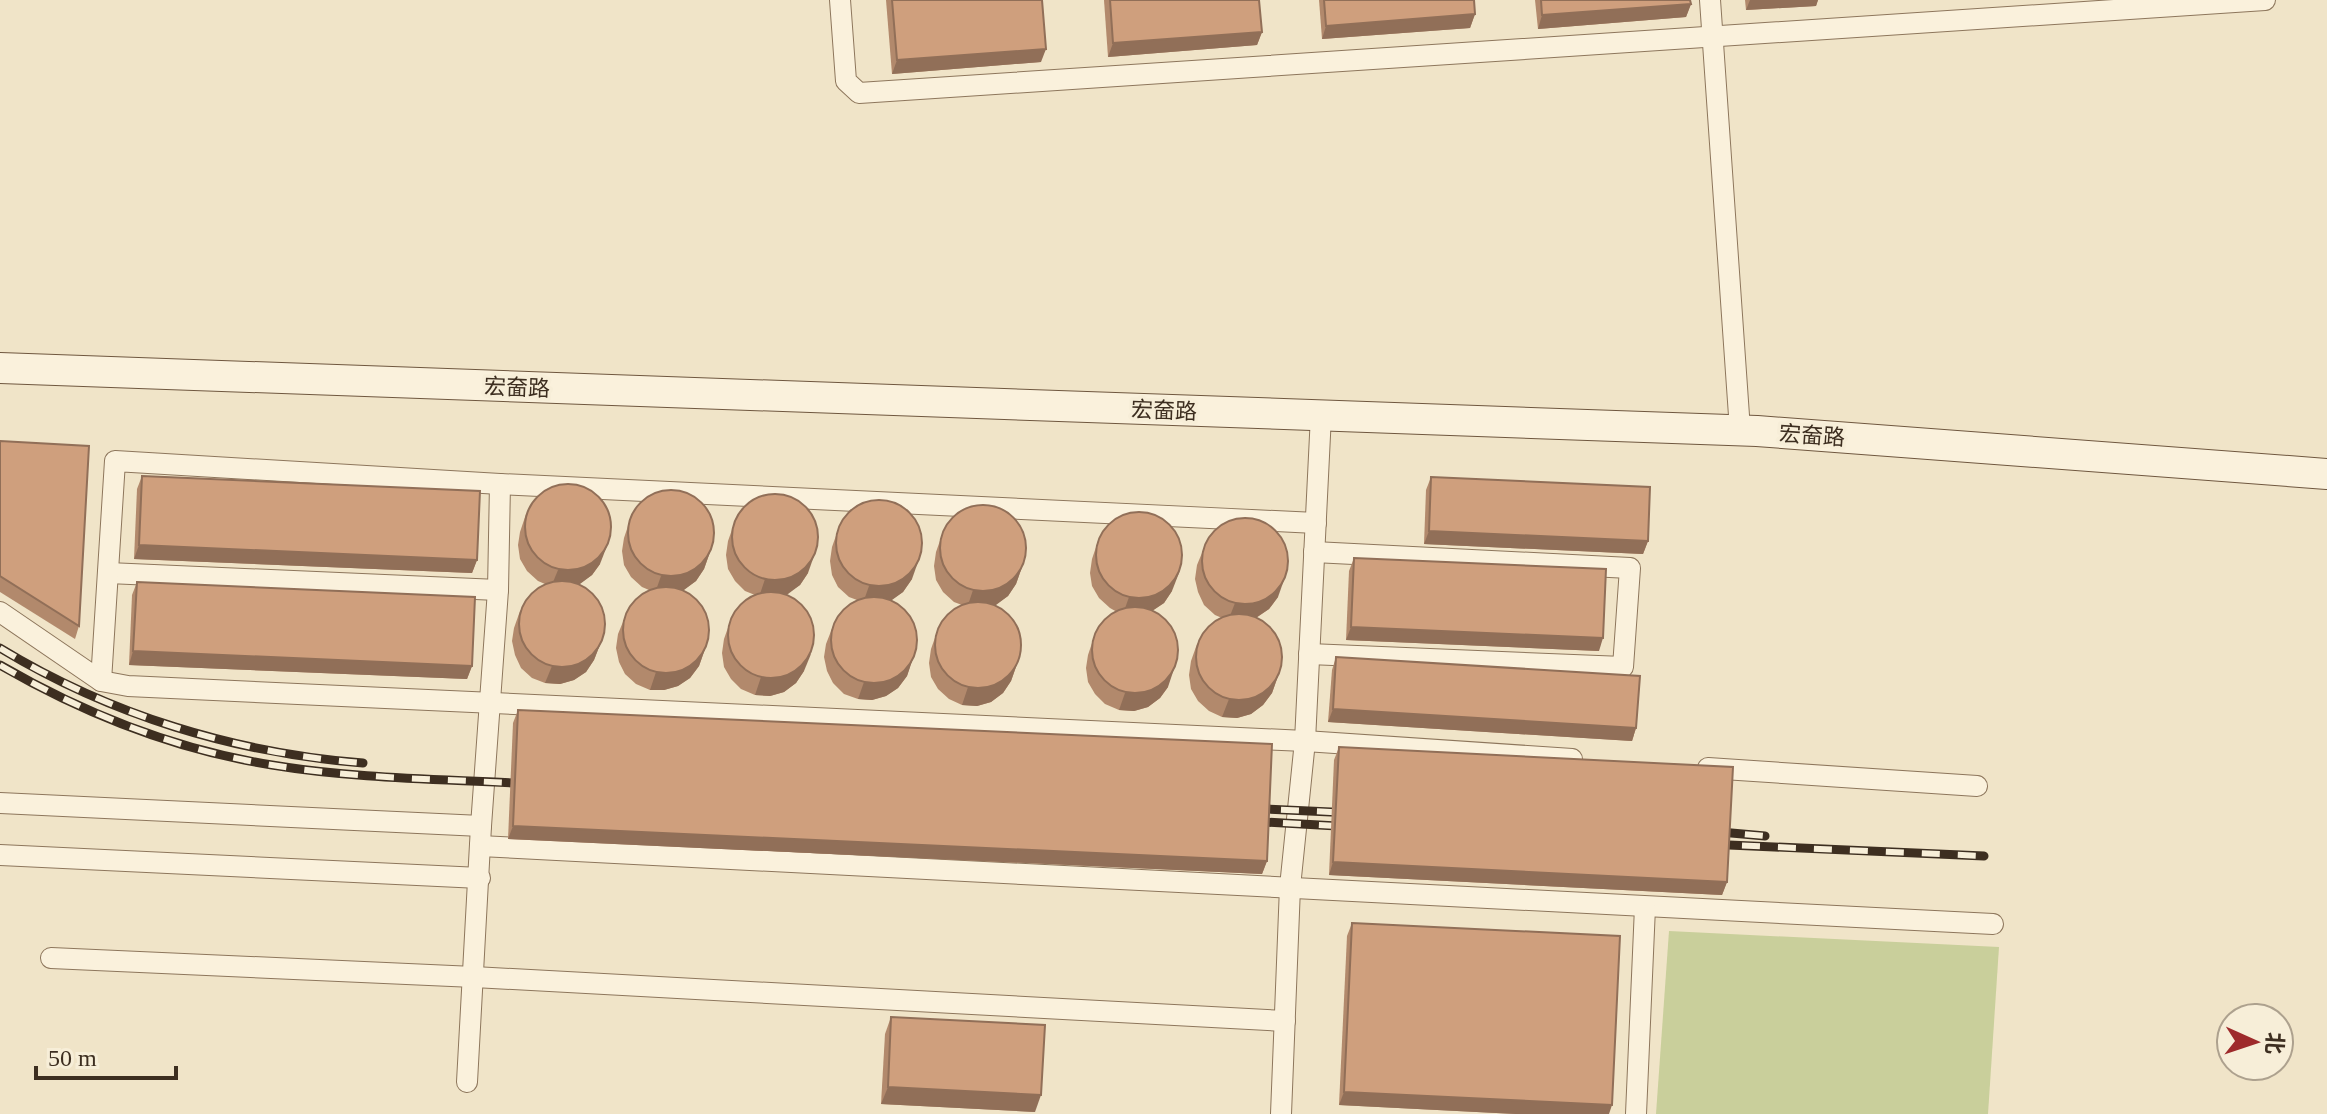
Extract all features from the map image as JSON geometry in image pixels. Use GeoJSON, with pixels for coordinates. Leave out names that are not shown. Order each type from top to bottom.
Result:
{"type":"FeatureCollection","features":[{"type":"Feature","properties":{"kind":"street"},"geometry":{"type":"LineString","coordinates":[[840,0],[846,81],[859,93],[2265,0]]}},
{"type":"Feature","properties":{"kind":"street"},"geometry":{"type":"LineString","coordinates":[[1710,0],[1740,430]]}},
{"type":"Feature","properties":{"kind":"street","name":"宏奤路"},"geometry":{"type":"LineString","coordinates":[[0,368],[1740,430],[2327,474]]}},
{"type":"Feature","properties":{"kind":"street"},"geometry":{"type":"LineString","coordinates":[[1281,1114],[1290,887],[1305,741],[1321,415]]}},
{"type":"Feature","properties":{"kind":"street"},"geometry":{"type":"LineString","coordinates":[[101,681],[115,461],[500,484],[1316,523]]}},
{"type":"Feature","properties":{"kind":"street"},"geometry":{"type":"LineString","coordinates":[[467,1082],[498,590],[500,484]]}},
{"type":"Feature","properties":{"kind":"street"},"geometry":{"type":"LineString","coordinates":[[1309,654],[1623,667],[1630,568],[1314,552]]}},
{"type":"Feature","properties":{"kind":"street"},"geometry":{"type":"LineString","coordinates":[[108,573],[498,590]]}},
{"type":"Feature","properties":{"kind":"street"},"geometry":{"type":"LineString","coordinates":[[0,612],[101,681],[128,686],[1305,741],[1586,760]]}},
{"type":"Feature","properties":{"kind":"street"},"geometry":{"type":"LineString","coordinates":[[1695,767],[1977,786]]}},
{"type":"Feature","properties":{"kind":"street"},"geometry":{"type":"LineString","coordinates":[[0,803],[1290,887],[1993,924]]}},
{"type":"Feature","properties":{"kind":"street"},"geometry":{"type":"LineString","coordinates":[[0,855],[480,878]]}},
{"type":"Feature","properties":{"kind":"street"},"geometry":{"type":"LineString","coordinates":[[1636,1114],[1645,907]]}},
{"type":"Feature","properties":{"kind":"street"},"geometry":{"type":"LineString","coordinates":[[51,958],[474,977],[1285,1021]]}},
{"type":"Feature","properties":{"kind":"green space"},"geometry":{"type":"Polygon","coordinates":[[[1669,931],[1999,947],[1988,1114],[1656,1114],[1669,931]]]}},
{"type":"Feature","properties":{"kind":"building"},"geometry":{"type":"Polygon","coordinates":[[[892,0],[1042,0],[1046,49],[897,60],[892,0]]]}},
{"type":"Feature","properties":{"kind":"building"},"geometry":{"type":"Polygon","coordinates":[[[1110,0],[1259,0],[1262,32],[1113,43],[1110,0]]]}},
{"type":"Feature","properties":{"kind":"building"},"geometry":{"type":"Polygon","coordinates":[[[1324,0],[1474,0],[1475,14],[1326,26],[1324,0]]]}},
{"type":"Feature","properties":{"kind":"building"},"geometry":{"type":"Polygon","coordinates":[[[1541,0],[1690,0],[1691,4],[1542,15],[1541,0]]]}},
{"type":"Feature","properties":{"kind":"building"},"geometry":{"type":"Polygon","coordinates":[[[0,441],[89,446],[79,626],[0,576],[0,441]]]}},
{"type":"Feature","properties":{"kind":"building"},"geometry":{"type":"Polygon","coordinates":[[[142,476],[480,491],[477,560],[139,545],[142,476]]]}},
{"type":"Feature","properties":{"kind":"building"},"geometry":{"type":"Polygon","coordinates":[[[1431,477],[1650,487],[1648,541],[1429,531],[1431,477]]]}},
{"type":"Feature","properties":{"kind":"building"},"geometry":{"type":"Polygon","coordinates":[[[568,484],[592,491],[604,503],[611,527],[604,551],[592,563],[568,570],[544,563],[532,551],[525,527],[532,503],[544,491],[568,484]]]}},
{"type":"Feature","properties":{"kind":"building"},"geometry":{"type":"Polygon","coordinates":[[[671,490],[695,497],[707,509],[714,533],[707,557],[695,569],[671,576],[647,569],[635,557],[628,533],[635,509],[647,497],[671,490]]]}},
{"type":"Feature","properties":{"kind":"building"},"geometry":{"type":"Polygon","coordinates":[[[775,494],[799,501],[811,513],[818,537],[811,561],[799,573],[775,580],[751,573],[739,561],[732,537],[739,513],[751,501],[775,494]]]}},
{"type":"Feature","properties":{"kind":"building"},"geometry":{"type":"Polygon","coordinates":[[[879,500],[903,507],[915,519],[922,543],[915,567],[903,579],[879,586],[855,579],[843,567],[836,543],[843,519],[855,507],[879,500]]]}},
{"type":"Feature","properties":{"kind":"building"},"geometry":{"type":"Polygon","coordinates":[[[983,505],[1007,512],[1019,524],[1026,548],[1019,572],[1007,584],[983,591],[959,584],[947,572],[940,548],[947,524],[959,512],[983,505]]]}},
{"type":"Feature","properties":{"kind":"building"},"geometry":{"type":"Polygon","coordinates":[[[1139,512],[1163,519],[1175,531],[1182,555],[1175,579],[1163,591],[1139,598],[1115,591],[1103,579],[1096,555],[1103,531],[1115,519],[1139,512]]]}},
{"type":"Feature","properties":{"kind":"building"},"geometry":{"type":"Polygon","coordinates":[[[1245,518],[1269,525],[1281,537],[1288,561],[1281,585],[1269,597],[1245,604],[1221,597],[1209,585],[1202,561],[1209,537],[1221,525],[1245,518]]]}},
{"type":"Feature","properties":{"kind":"building"},"geometry":{"type":"Polygon","coordinates":[[[1354,558],[1606,569],[1603,638],[1351,627],[1354,558]]]}},
{"type":"Feature","properties":{"kind":"building"},"geometry":{"type":"Polygon","coordinates":[[[562,581],[586,588],[598,600],[605,624],[598,648],[586,660],[562,667],[538,660],[526,648],[519,624],[526,600],[538,588],[562,581]]]}},
{"type":"Feature","properties":{"kind":"building"},"geometry":{"type":"Polygon","coordinates":[[[137,582],[475,597],[472,666],[133,651],[137,582]]]}},
{"type":"Feature","properties":{"kind":"building"},"geometry":{"type":"Polygon","coordinates":[[[666,587],[690,594],[702,606],[709,630],[702,654],[690,666],[666,673],[642,666],[630,654],[623,630],[630,606],[642,594],[666,587]]]}},
{"type":"Feature","properties":{"kind":"building"},"geometry":{"type":"Polygon","coordinates":[[[771,592],[795,599],[807,611],[814,635],[807,659],[795,671],[771,678],[747,671],[735,659],[728,635],[735,611],[747,599],[771,592]]]}},
{"type":"Feature","properties":{"kind":"building"},"geometry":{"type":"Polygon","coordinates":[[[874,597],[898,604],[910,616],[917,640],[910,664],[898,676],[874,683],[850,676],[838,664],[831,640],[838,616],[850,604],[874,597]]]}},
{"type":"Feature","properties":{"kind":"building"},"geometry":{"type":"Polygon","coordinates":[[[978,602],[1002,609],[1014,621],[1021,645],[1014,669],[1002,681],[978,688],[954,681],[942,669],[935,645],[942,621],[954,609],[978,602]]]}},
{"type":"Feature","properties":{"kind":"building"},"geometry":{"type":"Polygon","coordinates":[[[1135,607],[1159,614],[1171,626],[1178,650],[1171,674],[1159,686],[1135,693],[1111,686],[1099,674],[1092,650],[1099,626],[1111,614],[1135,607]]]}},
{"type":"Feature","properties":{"kind":"building"},"geometry":{"type":"Polygon","coordinates":[[[1239,614],[1263,621],[1275,633],[1282,657],[1275,681],[1263,693],[1239,700],[1215,693],[1203,681],[1196,657],[1203,633],[1215,621],[1239,614]]]}},
{"type":"Feature","properties":{"kind":"building"},"geometry":{"type":"Polygon","coordinates":[[[1336,657],[1640,676],[1636,728],[1333,709],[1336,657]]]}},
{"type":"Feature","properties":{"kind":"building"},"geometry":{"type":"Polygon","coordinates":[[[518,710],[1272,744],[1267,861],[513,826],[518,710]]]}},
{"type":"Feature","properties":{"kind":"building"},"geometry":{"type":"Polygon","coordinates":[[[1339,747],[1733,767],[1727,882],[1333,862],[1339,747]]]}},
{"type":"Feature","properties":{"kind":"building"},"geometry":{"type":"Polygon","coordinates":[[[1352,923],[1620,936],[1612,1105],[1344,1092],[1352,923]]]}},
{"type":"Feature","properties":{"kind":"building"},"geometry":{"type":"Polygon","coordinates":[[[891,1017],[1045,1025],[1041,1095],[888,1087],[891,1017]]]}},
{"type":"Feature","properties":{"kind":"railway"},"geometry":{"type":"LineString","coordinates":[[0,648],[85,693],[175,727],[268,750],[363,763]]}},
{"type":"Feature","properties":{"kind":"railway"},"geometry":{"type":"LineString","coordinates":[[0,665],[97,714],[166,739],[236,758],[336,773],[532,784]]}},
{"type":"Feature","properties":{"kind":"railway"},"geometry":{"type":"LineString","coordinates":[[1245,808],[1353,813]]}},
{"type":"Feature","properties":{"kind":"railway"},"geometry":{"type":"LineString","coordinates":[[1247,821],[1355,827]]}},
{"type":"Feature","properties":{"kind":"railway"},"geometry":{"type":"LineString","coordinates":[[1709,831],[1765,836]]}},
{"type":"Feature","properties":{"kind":"railway"},"geometry":{"type":"LineString","coordinates":[[1706,844],[1984,856]]}}]}
